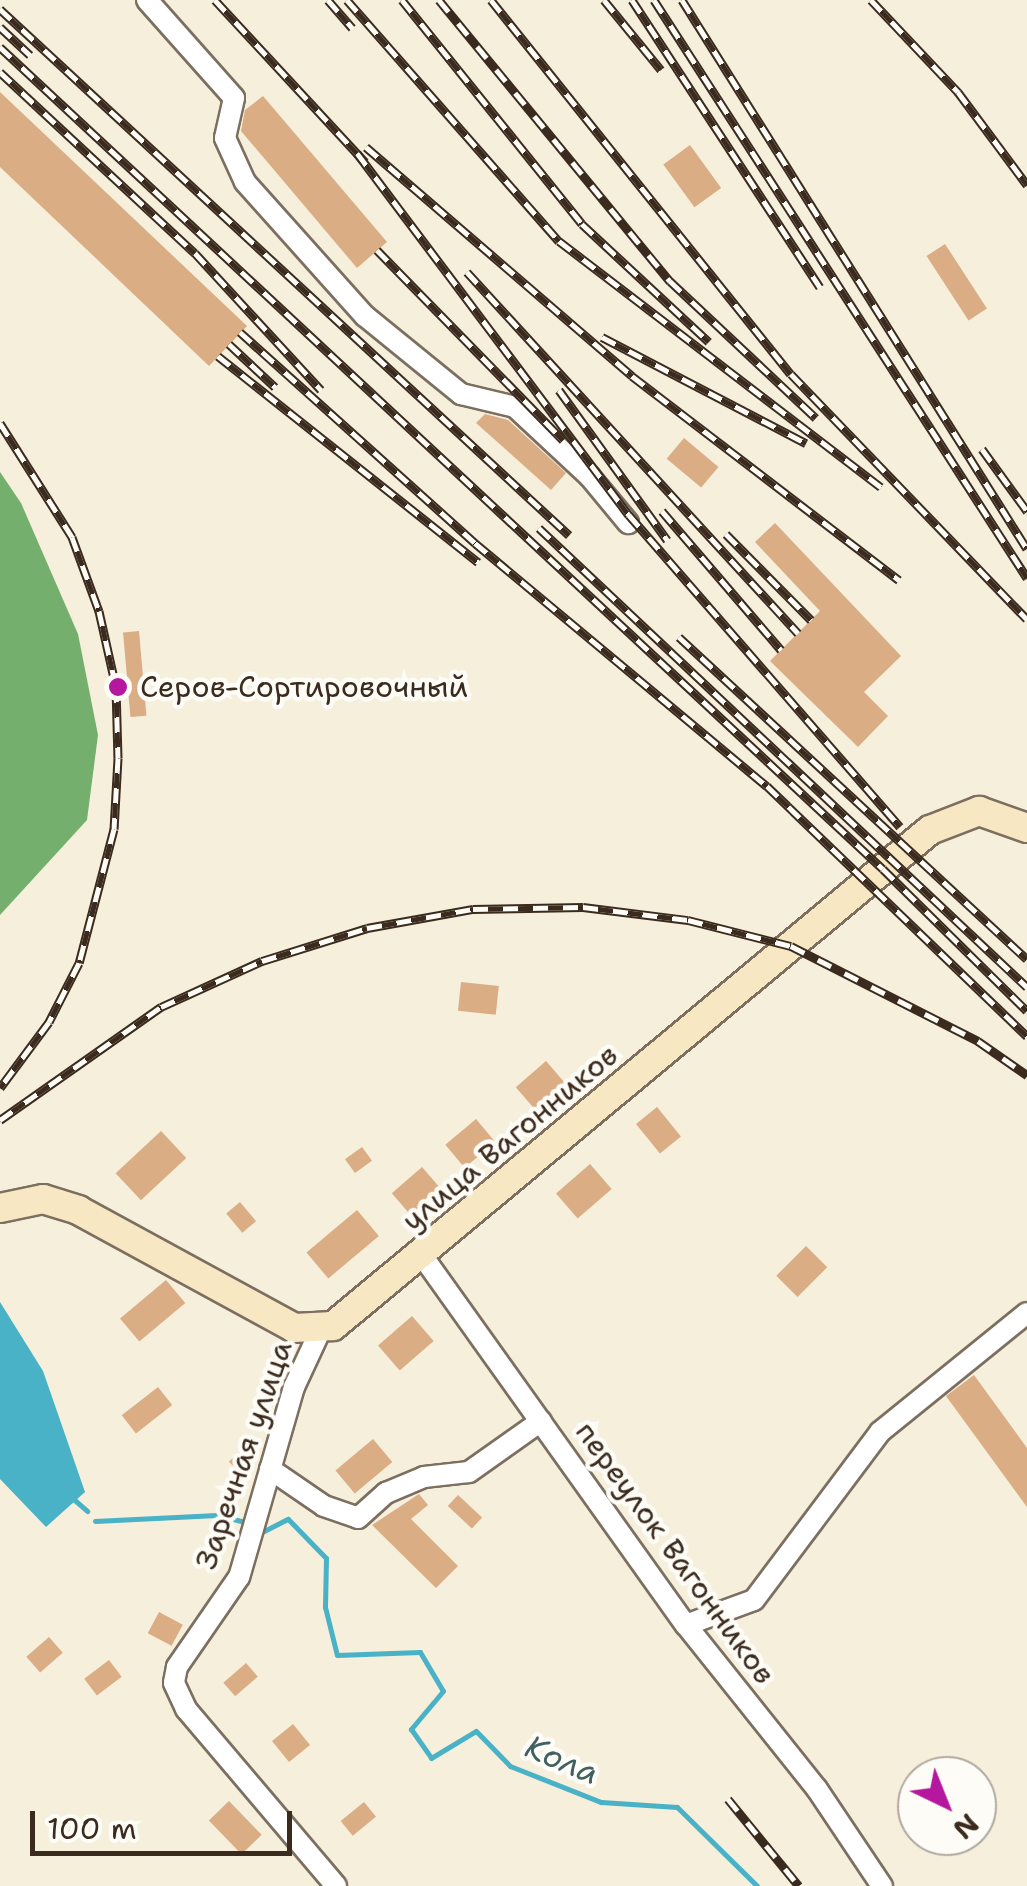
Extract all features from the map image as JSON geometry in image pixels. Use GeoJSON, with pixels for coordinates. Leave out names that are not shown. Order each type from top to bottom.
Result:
{"type":"FeatureCollection","features":[{"type":"Feature","properties":{"kind":"street"},"geometry":{"type":"LineString","coordinates":[[147,0],[234,98],[224,138],[245,182],[365,316],[462,394],[515,407],[590,477],[628,523]]}},
{"type":"Feature","properties":{"kind":"street","name":"улица Вагонников"},"geometry":{"type":"LineString","coordinates":[[320,1331],[422,1254],[930,830],[980,811],[1027,828]]}},
{"type":"Feature","properties":{"kind":"street"},"geometry":{"type":"LineString","coordinates":[[0,1208],[44,1199],[78,1210],[219,1292],[294,1328],[320,1331]]}},
{"type":"Feature","properties":{"kind":"street","name":"переулок Вагонников"},"geometry":{"type":"LineString","coordinates":[[422,1254],[686,1626],[817,1789],[882,1886]]}},
{"type":"Feature","properties":{"kind":"street"},"geometry":{"type":"LineString","coordinates":[[686,1626],[754,1600],[880,1432],[1027,1313]]}},
{"type":"Feature","properties":{"kind":"street","name":"Заречная улица"},"geometry":{"type":"LineString","coordinates":[[320,1331],[294,1387],[239,1577],[177,1667],[174,1683],[186,1709],[336,1886]]}},
{"type":"Feature","properties":{"kind":"street"},"geometry":{"type":"LineString","coordinates":[[270,1469],[324,1506],[358,1518],[386,1494],[424,1477],[470,1472],[540,1421]]}},
{"type":"Feature","properties":{"kind":"green space"},"geometry":{"type":"Polygon","coordinates":[[[0,472],[21,503],[78,634],[98,735],[87,820],[0,915],[0,472]]]}},
{"type":"Feature","properties":{"kind":"water"},"geometry":{"type":"Polygon","coordinates":[[[0,1302],[43,1371],[85,1492],[46,1527],[0,1479],[0,1302]]]}},
{"type":"Feature","properties":{"kind":"building"},"geometry":{"type":"Polygon","coordinates":[[[0,92],[247,326],[209,366],[0,167],[0,92]]]}},
{"type":"Feature","properties":{"kind":"building"},"geometry":{"type":"Polygon","coordinates":[[[263,96],[387,242],[357,268],[241,131],[245,110],[263,96]]]}},
{"type":"Feature","properties":{"kind":"building"},"geometry":{"type":"Polygon","coordinates":[[[690,145],[721,188],[694,207],[663,164],[690,145]]]}},
{"type":"Feature","properties":{"kind":"building"},"geometry":{"type":"Polygon","coordinates":[[[945,244],[987,309],[968,321],[927,256],[945,244]]]}},
{"type":"Feature","properties":{"kind":"building"},"geometry":{"type":"Polygon","coordinates":[[[485,414],[508,420],[566,473],[551,490],[476,423],[485,414]]]}},
{"type":"Feature","properties":{"kind":"building"},"geometry":{"type":"Polygon","coordinates":[[[684,438],[718,467],[701,488],[667,459],[684,438]]]}},
{"type":"Feature","properties":{"kind":"building"},"geometry":{"type":"Polygon","coordinates":[[[775,523],[901,656],[864,692],[888,716],[858,747],[770,661],[820,611],[755,542],[775,523]]]}},
{"type":"Feature","properties":{"kind":"building"},"geometry":{"type":"Polygon","coordinates":[[[139,631],[146,716],[130,717],[123,632],[139,631]]]}},
{"type":"Feature","properties":{"kind":"building"},"geometry":{"type":"Polygon","coordinates":[[[461,982],[499,986],[496,1015],[458,1011],[461,982]]]}},
{"type":"Feature","properties":{"kind":"building"},"geometry":{"type":"Polygon","coordinates":[[[546,1061],[565,1083],[535,1109],[516,1087],[546,1061]]]}},
{"type":"Feature","properties":{"kind":"building"},"geometry":{"type":"Polygon","coordinates":[[[657,1107],[681,1137],[660,1154],[636,1124],[657,1107]]]}},
{"type":"Feature","properties":{"kind":"building"},"geometry":{"type":"Polygon","coordinates":[[[476,1119],[495,1142],[465,1168],[445,1145],[476,1119]]]}},
{"type":"Feature","properties":{"kind":"building"},"geometry":{"type":"Polygon","coordinates":[[[161,1131],[186,1158],[141,1200],[116,1173],[161,1131]]]}},
{"type":"Feature","properties":{"kind":"building"},"geometry":{"type":"Polygon","coordinates":[[[362,1147],[372,1161],[355,1173],[345,1159],[362,1147]]]}},
{"type":"Feature","properties":{"kind":"building"},"geometry":{"type":"Polygon","coordinates":[[[590,1164],[612,1189],[578,1218],[556,1194],[590,1164]]]}},
{"type":"Feature","properties":{"kind":"building"},"geometry":{"type":"Polygon","coordinates":[[[422,1167],[441,1189],[411,1215],[392,1193],[422,1167]]]}},
{"type":"Feature","properties":{"kind":"building"},"geometry":{"type":"Polygon","coordinates":[[[240,1202],[256,1221],[242,1233],[226,1214],[240,1202]]]}},
{"type":"Feature","properties":{"kind":"building"},"geometry":{"type":"Polygon","coordinates":[[[357,1210],[379,1236],[328,1278],[306,1252],[357,1210]]]}},
{"type":"Feature","properties":{"kind":"building"},"geometry":{"type":"Polygon","coordinates":[[[806,1246],[827,1267],[798,1297],[776,1276],[806,1246]]]}},
{"type":"Feature","properties":{"kind":"building"},"geometry":{"type":"Polygon","coordinates":[[[166,1280],[185,1303],[139,1342],[120,1319],[166,1280]]]}},
{"type":"Feature","properties":{"kind":"building"},"geometry":{"type":"Polygon","coordinates":[[[412,1316],[434,1341],[400,1370],[378,1346],[412,1316]]]}},
{"type":"Feature","properties":{"kind":"building"},"geometry":{"type":"Polygon","coordinates":[[[974,1375],[1027,1448],[1027,1507],[946,1396],[974,1375]]]}},
{"type":"Feature","properties":{"kind":"building"},"geometry":{"type":"Polygon","coordinates":[[[158,1387],[172,1405],[136,1433],[122,1415],[158,1387]]]}},
{"type":"Feature","properties":{"kind":"building"},"geometry":{"type":"Polygon","coordinates":[[[373,1439],[392,1462],[355,1493],[335,1470],[373,1439]]]}},
{"type":"Feature","properties":{"kind":"building"},"geometry":{"type":"Polygon","coordinates":[[[246,1446],[256,1457],[239,1473],[229,1461],[246,1446]]]}},
{"type":"Feature","properties":{"kind":"building"},"geometry":{"type":"Polygon","coordinates":[[[419,1494],[428,1505],[411,1519],[458,1566],[436,1588],[372,1525],[419,1494]]]}},
{"type":"Feature","properties":{"kind":"building"},"geometry":{"type":"Polygon","coordinates":[[[458,1495],[482,1518],[472,1528],[448,1506],[458,1495]]]}},
{"type":"Feature","properties":{"kind":"building"},"geometry":{"type":"Polygon","coordinates":[[[159,1612],[183,1625],[172,1646],[148,1633],[159,1612]]]}},
{"type":"Feature","properties":{"kind":"building"},"geometry":{"type":"Polygon","coordinates":[[[49,1637],[63,1653],[40,1673],[26,1657],[49,1637]]]}},
{"type":"Feature","properties":{"kind":"building"},"geometry":{"type":"Polygon","coordinates":[[[109,1660],[122,1677],[97,1695],[84,1679],[109,1660]]]}},
{"type":"Feature","properties":{"kind":"building"},"geometry":{"type":"Polygon","coordinates":[[[246,1663],[258,1677],[235,1696],[223,1683],[246,1663]]]}},
{"type":"Feature","properties":{"kind":"building"},"geometry":{"type":"Polygon","coordinates":[[[293,1724],[310,1745],[289,1762],[272,1741],[293,1724]]]}},
{"type":"Feature","properties":{"kind":"building"},"geometry":{"type":"Polygon","coordinates":[[[229,1801],[262,1835],[242,1854],[209,1820],[229,1801]]]}},
{"type":"Feature","properties":{"kind":"building"},"geometry":{"type":"Polygon","coordinates":[[[364,1802],[376,1817],[353,1836],[341,1821],[364,1802]]]}},
{"type":"Feature","properties":{"kind":"waterway","name":"Кола"},"geometry":{"type":"LineString","coordinates":[[70,1496],[87,1511]]}},
{"type":"Feature","properties":{"kind":"waterway","name":"Кола"},"geometry":{"type":"LineString","coordinates":[[95,1521],[217,1515],[246,1522]]}},
{"type":"Feature","properties":{"kind":"waterway","name":"Кола"},"geometry":{"type":"LineString","coordinates":[[262,1532],[288,1519],[326,1558],[325,1607],[337,1655],[420,1652],[443,1691],[411,1729],[431,1758],[476,1731],[510,1766],[601,1802],[677,1807],[757,1886]]}},
{"type":"Feature","properties":{"kind":"railway"},"geometry":{"type":"LineString","coordinates":[[215,0],[365,162]]}},
{"type":"Feature","properties":{"kind":"railway"},"geometry":{"type":"LineString","coordinates":[[328,0],[352,28]]}},
{"type":"Feature","properties":{"kind":"railway"},"geometry":{"type":"LineString","coordinates":[[347,0],[559,241],[881,487]]}},
{"type":"Feature","properties":{"kind":"railway"},"geometry":{"type":"LineString","coordinates":[[402,0],[582,224],[709,342]]}},
{"type":"Feature","properties":{"kind":"railway"},"geometry":{"type":"LineString","coordinates":[[439,0],[670,281],[816,418]]}},
{"type":"Feature","properties":{"kind":"railway"},"geometry":{"type":"LineString","coordinates":[[491,0],[791,374],[1027,619]]}},
{"type":"Feature","properties":{"kind":"railway"},"geometry":{"type":"LineString","coordinates":[[604,0],[661,70]]}},
{"type":"Feature","properties":{"kind":"railway"},"geometry":{"type":"LineString","coordinates":[[632,0],[820,287]]}},
{"type":"Feature","properties":{"kind":"railway"},"geometry":{"type":"LineString","coordinates":[[654,0],[1027,578]]}},
{"type":"Feature","properties":{"kind":"railway"},"geometry":{"type":"LineString","coordinates":[[682,0],[1027,549]]}},
{"type":"Feature","properties":{"kind":"railway"},"geometry":{"type":"LineString","coordinates":[[871,0],[958,92],[1027,185]]}},
{"type":"Feature","properties":{"kind":"railway"},"geometry":{"type":"LineString","coordinates":[[0,9],[569,535]]}},
{"type":"Feature","properties":{"kind":"railway"},"geometry":{"type":"LineString","coordinates":[[0,27],[30,55]]}},
{"type":"Feature","properties":{"kind":"railway"},"geometry":{"type":"LineString","coordinates":[[0,47],[883,869],[1027,1011]]}},
{"type":"Feature","properties":{"kind":"railway"},"geometry":{"type":"LineString","coordinates":[[0,72],[195,253],[321,390]]}},
{"type":"Feature","properties":{"kind":"railway"},"geometry":{"type":"LineString","coordinates":[[366,147],[632,376],[899,580]]}},
{"type":"Feature","properties":{"kind":"railway"},"geometry":{"type":"LineString","coordinates":[[357,153],[629,515],[900,827]]}},
{"type":"Feature","properties":{"kind":"railway"},"geometry":{"type":"LineString","coordinates":[[377,250],[563,440]]}},
{"type":"Feature","properties":{"kind":"railway"},"geometry":{"type":"LineString","coordinates":[[467,272],[798,633]]}},
{"type":"Feature","properties":{"kind":"railway"},"geometry":{"type":"LineString","coordinates":[[240,332],[475,543],[767,786],[1027,1036]]}},
{"type":"Feature","properties":{"kind":"railway"},"geometry":{"type":"LineString","coordinates":[[602,337],[806,443]]}},
{"type":"Feature","properties":{"kind":"railway"},"geometry":{"type":"LineString","coordinates":[[229,344],[275,387]]}},
{"type":"Feature","properties":{"kind":"railway"},"geometry":{"type":"LineString","coordinates":[[218,356],[478,562]]}},
{"type":"Feature","properties":{"kind":"railway"},"geometry":{"type":"LineString","coordinates":[[559,390],[667,540]]}},
{"type":"Feature","properties":{"kind":"railway"},"geometry":{"type":"LineString","coordinates":[[0,423],[72,537],[99,611],[116,687],[118,758],[114,829],[79,963],[49,1022],[0,1088]]}},
{"type":"Feature","properties":{"kind":"railway"},"geometry":{"type":"LineString","coordinates":[[982,449],[1027,511]]}},
{"type":"Feature","properties":{"kind":"railway"},"geometry":{"type":"LineString","coordinates":[[662,511],[781,650]]}},
{"type":"Feature","properties":{"kind":"railway"},"geometry":{"type":"LineString","coordinates":[[539,528],[1027,987]]}},
{"type":"Feature","properties":{"kind":"railway"},"geometry":{"type":"LineString","coordinates":[[726,534],[811,620]]}},
{"type":"Feature","properties":{"kind":"railway"},"geometry":{"type":"LineString","coordinates":[[679,637],[1027,959]]}},
{"type":"Feature","properties":{"kind":"railway"},"geometry":{"type":"LineString","coordinates":[[0,1120],[161,1007],[262,961],[367,928],[473,909],[583,907],[688,920],[791,946],[978,1041],[1027,1075]]}},
{"type":"Feature","properties":{"kind":"railway"},"geometry":{"type":"LineString","coordinates":[[728,1799],[799,1886]]}},
{"type":"Feature","properties":{"kind":"place","name":"Серов-Сортировочный"},"geometry":{"type":"Point","coordinates":[118,687]}}]}
